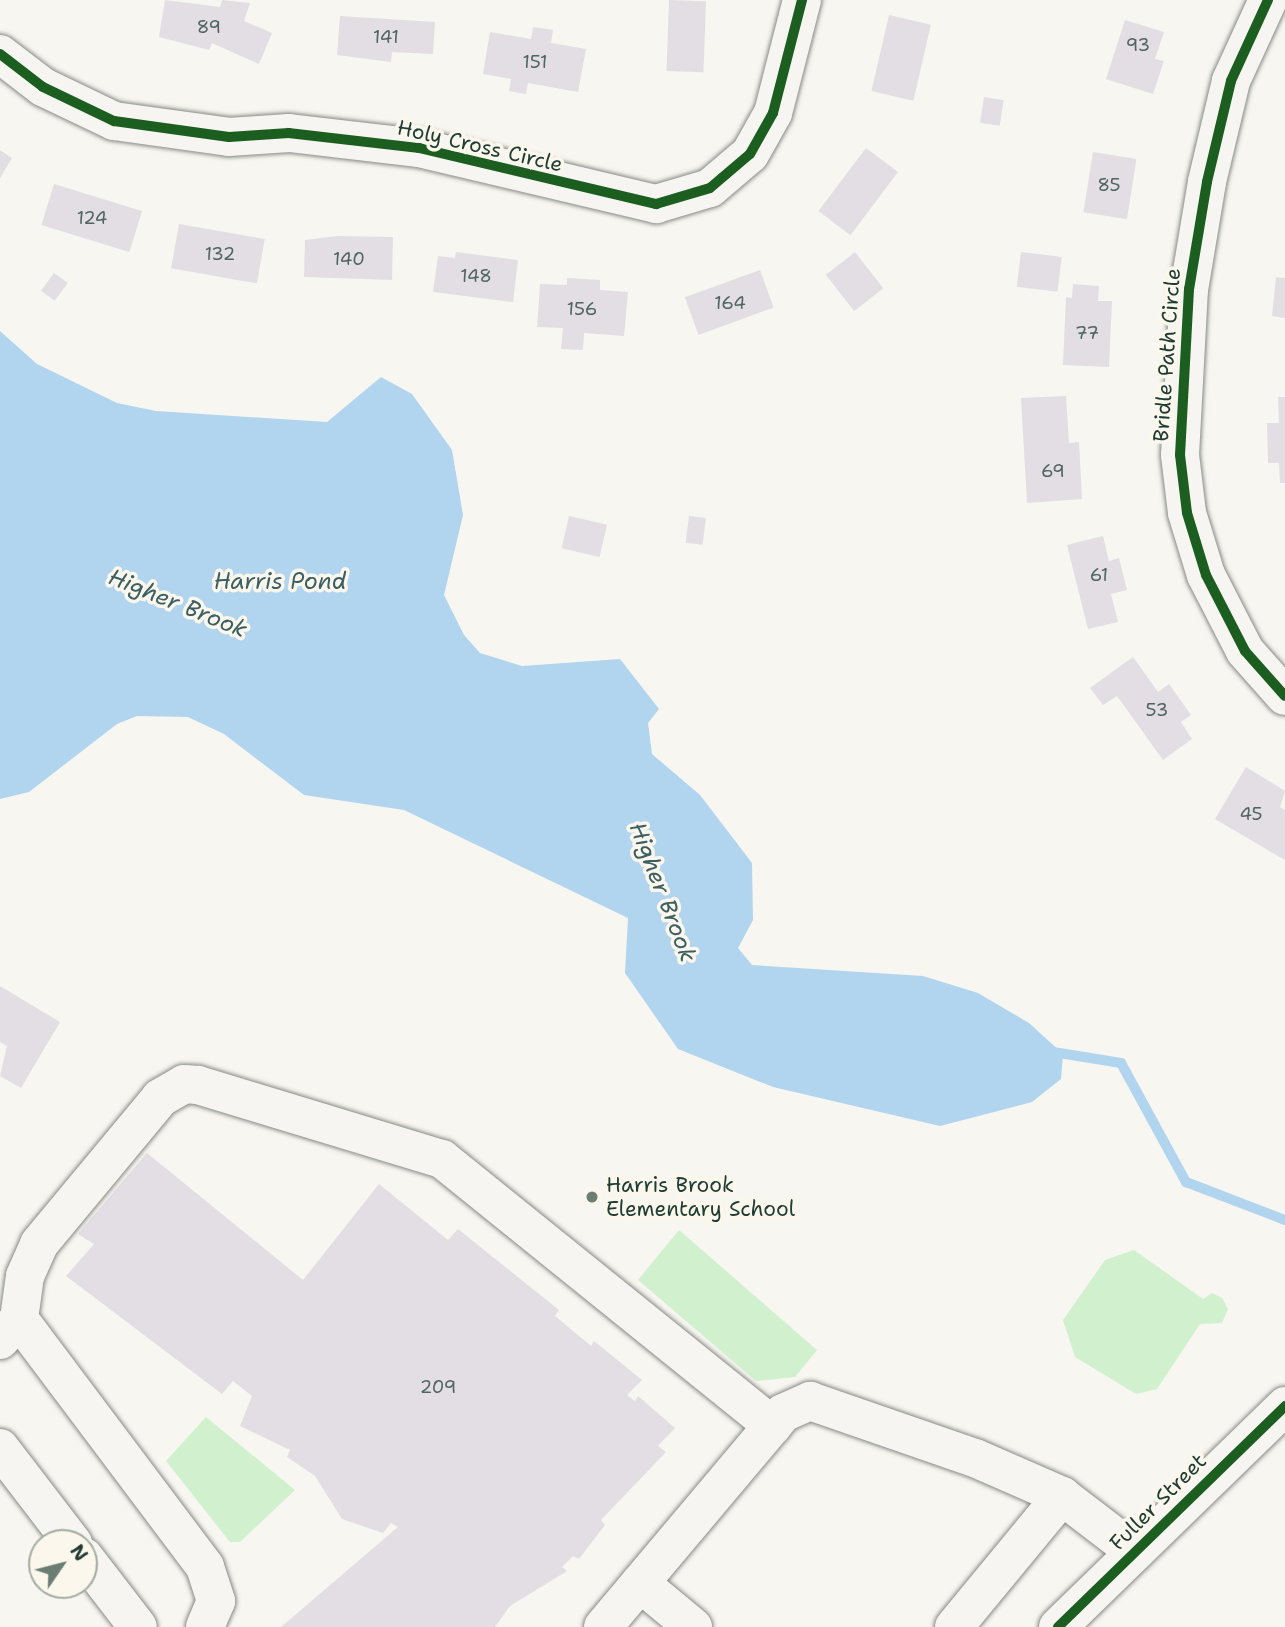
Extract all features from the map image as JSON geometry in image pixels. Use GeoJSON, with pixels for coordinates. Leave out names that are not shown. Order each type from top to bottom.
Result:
{"type":"FeatureCollection","features":[{"type":"Feature","properties":{"kind":"street","name":"Holy Cross Circle"},"geometry":{"type":"LineString","coordinates":[[0,54],[43,87],[114,121],[229,137],[289,132],[419,148],[656,204],[710,188],[750,154],[773,113],[802,0]]}},
{"type":"Feature","properties":{"kind":"street","name":"Bridle Path Circle"},"geometry":{"type":"LineString","coordinates":[[1268,0],[1231,81],[1200,217],[1189,289],[1181,455],[1186,513],[1206,575],[1245,652],[1285,696]]}},
{"type":"Feature","properties":{"kind":"street"},"geometry":{"type":"LineString","coordinates":[[205,1627],[216,1601],[205,1567],[10,1330],[25,1276],[39,1244],[160,1098],[184,1084],[198,1085],[409,1145],[449,1163],[773,1426]]}},
{"type":"Feature","properties":{"kind":"street"},"geometry":{"type":"LineString","coordinates":[[603,1627],[773,1426],[799,1403],[819,1402],[1062,1496],[1135,1552]]}},
{"type":"Feature","properties":{"kind":"street","name":"Fuller Street"},"geometry":{"type":"LineString","coordinates":[[1058,1627],[1285,1406]]}},
{"type":"Feature","properties":{"kind":"street"},"geometry":{"type":"LineString","coordinates":[[0,1448],[62,1529]]}},
{"type":"Feature","properties":{"kind":"street"},"geometry":{"type":"LineString","coordinates":[[954,1627],[1062,1496]]}},
{"type":"Feature","properties":{"kind":"street"},"geometry":{"type":"LineString","coordinates":[[98,1575],[138,1627]]}},
{"type":"Feature","properties":{"kind":"street"},"geometry":{"type":"LineString","coordinates":[[640,1583],[694,1627]]}},
{"type":"Feature","properties":{"kind":"green space"},"geometry":{"type":"Polygon","coordinates":[[[679,1230],[817,1350],[795,1377],[756,1381],[638,1280],[679,1230]]]}},
{"type":"Feature","properties":{"kind":"green space"},"geometry":{"type":"Polygon","coordinates":[[[1134,1250],[1203,1299],[1212,1293],[1222,1298],[1228,1309],[1222,1323],[1200,1324],[1157,1389],[1136,1394],[1075,1357],[1063,1320],[1105,1260],[1134,1250]]]}},
{"type":"Feature","properties":{"kind":"green space"},"geometry":{"type":"Polygon","coordinates":[[[206,1417],[295,1490],[240,1542],[230,1542],[166,1461],[206,1417]]]}},
{"type":"Feature","properties":{"kind":"water","name":"Harris Pond"},"geometry":{"type":"Polygon","coordinates":[[[0,331],[37,364],[117,403],[156,411],[327,422],[381,377],[412,394],[452,450],[463,515],[444,595],[464,635],[480,653],[522,666],[620,659],[659,709],[648,723],[652,754],[700,795],[752,863],[753,920],[738,948],[752,965],[923,976],[978,993],[1029,1023],[1063,1054],[1061,1079],[1032,1102],[940,1126],[773,1087],[678,1049],[625,973],[628,918],[404,810],[304,795],[224,734],[188,717],[137,716],[117,724],[29,792],[0,799],[0,331]]]}},
{"type":"Feature","properties":{"kind":"building"},"geometry":{"type":"Polygon","coordinates":[[[165,0],[220,7],[222,0],[250,3],[244,21],[272,33],[259,64],[212,43],[209,50],[159,37],[165,0]]]}},
{"type":"Feature","properties":{"kind":"building"},"geometry":{"type":"Polygon","coordinates":[[[669,0],[706,1],[703,72],[667,71],[669,0]]]}},
{"type":"Feature","properties":{"kind":"building"},"geometry":{"type":"Polygon","coordinates":[[[889,15],[931,25],[913,101],[871,91],[889,15]]]}},
{"type":"Feature","properties":{"kind":"building"},"geometry":{"type":"Polygon","coordinates":[[[340,16],[435,22],[433,54],[392,52],[391,62],[337,55],[340,16]]]}},
{"type":"Feature","properties":{"kind":"building"},"geometry":{"type":"Polygon","coordinates":[[[1125,20],[1164,32],[1155,59],[1164,61],[1153,94],[1106,79],[1125,20]]]}},
{"type":"Feature","properties":{"kind":"building"},"geometry":{"type":"Polygon","coordinates":[[[533,27],[553,30],[551,43],[586,49],[578,92],[528,83],[526,94],[509,91],[511,79],[483,74],[490,32],[531,39],[533,27]]]}},
{"type":"Feature","properties":{"kind":"building"},"geometry":{"type":"Polygon","coordinates":[[[984,97],[1004,100],[1000,126],[980,123],[984,97]]]}},
{"type":"Feature","properties":{"kind":"building"},"geometry":{"type":"Polygon","coordinates":[[[866,148],[898,172],[850,235],[818,211],[866,148]]]}},
{"type":"Feature","properties":{"kind":"building"},"geometry":{"type":"Polygon","coordinates":[[[0,150],[12,158],[0,178],[0,150]]]}},
{"type":"Feature","properties":{"kind":"building"},"geometry":{"type":"Polygon","coordinates":[[[1093,152],[1136,159],[1127,219],[1083,212],[1093,152]]]}},
{"type":"Feature","properties":{"kind":"building"},"geometry":{"type":"Polygon","coordinates":[[[54,184],[142,211],[129,252],[41,225],[54,184]]]}},
{"type":"Feature","properties":{"kind":"building"},"geometry":{"type":"Polygon","coordinates":[[[179,224],[265,239],[257,283],[171,268],[179,224]]]}},
{"type":"Feature","properties":{"kind":"building"},"geometry":{"type":"Polygon","coordinates":[[[337,236],[393,237],[392,280],[304,277],[305,240],[337,236]]]}},
{"type":"Feature","properties":{"kind":"building"},"geometry":{"type":"Polygon","coordinates":[[[456,252],[518,260],[513,302],[433,292],[438,256],[455,258],[456,252]]]}},
{"type":"Feature","properties":{"kind":"building"},"geometry":{"type":"Polygon","coordinates":[[[855,252],[883,288],[854,311],[826,275],[855,252]]]}},
{"type":"Feature","properties":{"kind":"building"},"geometry":{"type":"Polygon","coordinates":[[[1021,252],[1062,257],[1057,292],[1017,287],[1021,252]]]}},
{"type":"Feature","properties":{"kind":"building"},"geometry":{"type":"Polygon","coordinates":[[[760,270],[774,308],[699,335],[685,297],[760,270]]]}},
{"type":"Feature","properties":{"kind":"building"},"geometry":{"type":"Polygon","coordinates":[[[54,273],[68,283],[55,301],[41,291],[54,273]]]}},
{"type":"Feature","properties":{"kind":"building"},"geometry":{"type":"Polygon","coordinates":[[[1276,277],[1285,278],[1285,318],[1272,316],[1276,277]]]}},
{"type":"Feature","properties":{"kind":"building"},"geometry":{"type":"Polygon","coordinates":[[[567,278],[600,280],[600,290],[628,292],[624,336],[584,333],[583,350],[561,349],[563,328],[537,327],[540,284],[567,285],[567,278]]]}},
{"type":"Feature","properties":{"kind":"building"},"geometry":{"type":"Polygon","coordinates":[[[1073,284],[1099,286],[1098,301],[1112,301],[1109,367],[1063,365],[1066,297],[1072,298],[1073,284]]]}},
{"type":"Feature","properties":{"kind":"building"},"geometry":{"type":"Polygon","coordinates":[[[1066,396],[1069,443],[1079,442],[1082,499],[1027,503],[1021,398],[1066,396]]]}},
{"type":"Feature","properties":{"kind":"building"},"geometry":{"type":"Polygon","coordinates":[[[1278,397],[1285,397],[1285,483],[1280,483],[1279,463],[1268,463],[1267,423],[1279,423],[1278,397]]]}},
{"type":"Feature","properties":{"kind":"building"},"geometry":{"type":"Polygon","coordinates":[[[569,516],[607,525],[600,557],[562,548],[569,516]]]}},
{"type":"Feature","properties":{"kind":"building"},"geometry":{"type":"Polygon","coordinates":[[[689,516],[706,518],[703,545],[686,543],[689,516]]]}},
{"type":"Feature","properties":{"kind":"building"},"geometry":{"type":"Polygon","coordinates":[[[1103,536],[1109,561],[1119,558],[1127,590],[1111,594],[1118,622],[1088,629],[1067,545],[1103,536]]]}},
{"type":"Feature","properties":{"kind":"building"},"geometry":{"type":"Polygon","coordinates":[[[1133,657],[1158,692],[1169,684],[1191,715],[1181,722],[1192,739],[1163,760],[1117,696],[1103,705],[1090,688],[1133,657]]]}},
{"type":"Feature","properties":{"kind":"building"},"geometry":{"type":"Polygon","coordinates":[[[1246,767],[1285,791],[1280,807],[1285,810],[1285,860],[1215,819],[1246,767]]]}},
{"type":"Feature","properties":{"kind":"building"},"geometry":{"type":"Polygon","coordinates":[[[0,986],[60,1022],[21,1088],[0,1076],[7,1046],[0,1042],[0,986]]]}},
{"type":"Feature","properties":{"kind":"building"},"geometry":{"type":"Polygon","coordinates":[[[147,1153],[303,1280],[379,1184],[448,1240],[458,1229],[559,1310],[555,1316],[591,1346],[594,1341],[642,1380],[627,1395],[635,1401],[638,1396],[675,1428],[658,1446],[666,1452],[601,1520],[605,1525],[579,1559],[573,1556],[562,1567],[567,1571],[510,1606],[495,1627],[281,1627],[398,1527],[391,1523],[383,1533],[342,1519],[315,1476],[287,1457],[290,1450],[240,1426],[252,1396],[233,1381],[222,1394],[66,1276],[94,1244],[78,1234],[147,1153]]]}},
{"type":"Feature","properties":{"kind":"waterway","name":"Higher Brook"},"geometry":{"type":"LineString","coordinates":[[1053,1052],[1121,1063],[1186,1182],[1285,1220]]}},
{"type":"Feature","properties":{"kind":"cycle path"},"geometry":{"type":"LineString","coordinates":[[0,54],[43,87],[114,121],[229,137],[289,133],[419,148],[656,204],[710,188],[750,154],[773,113],[802,0]]}},
{"type":"Feature","properties":{"kind":"cycle path"},"geometry":{"type":"LineString","coordinates":[[1268,0],[1231,81],[1207,182],[1189,289],[1180,455],[1187,513],[1206,575],[1245,651],[1285,696]]}},
{"type":"Feature","properties":{"kind":"cycle path"},"geometry":{"type":"LineString","coordinates":[[1058,1627],[1285,1406]]}},
{"type":"Feature","properties":{"kind":"place","name":"Harris Brook Elementary School"},"geometry":{"type":"Point","coordinates":[592,1197]}}]}
